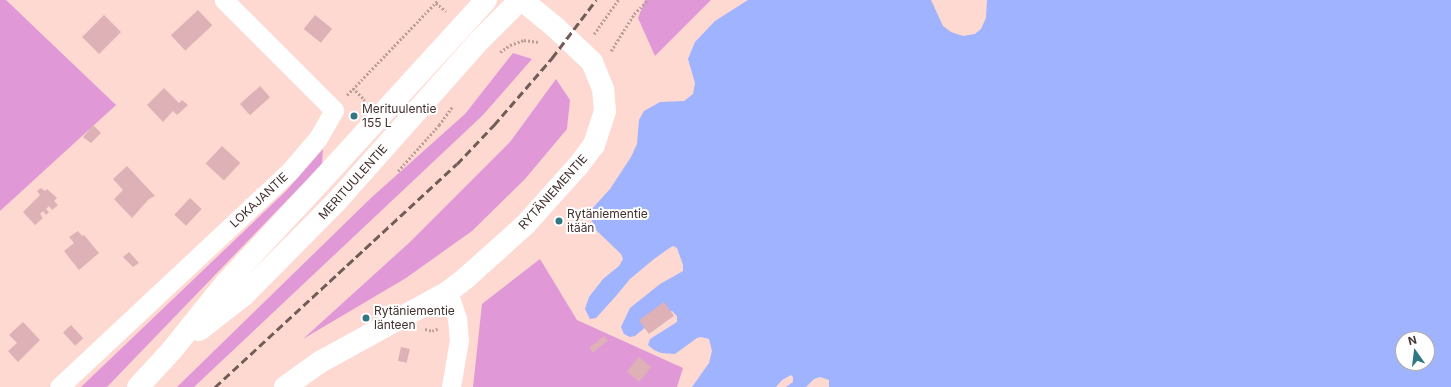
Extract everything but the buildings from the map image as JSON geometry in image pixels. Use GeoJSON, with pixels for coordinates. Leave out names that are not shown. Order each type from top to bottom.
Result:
{"type":"FeatureCollection","features":[{"type":"Feature","properties":{"kind":"main road","name":"MERITUULENTIE"},"geometry":{"type":"LineString","coordinates":[[138,387],[172,350],[225,284],[486,0]]}},
{"type":"Feature","properties":{"kind":"main road","name":"MERITUULENTIE"},"geometry":{"type":"LineString","coordinates":[[172,350],[249,290],[336,202],[480,40],[521,0]]}},
{"type":"Feature","properties":{"kind":"main road","name":"RYTÄNIEMENTIE"},"geometry":{"type":"LineString","coordinates":[[285,387],[320,362],[448,292],[467,277],[524,225],[578,166],[594,145],[605,112],[604,89],[592,62],[555,27],[521,0]]}},
{"type":"Feature","properties":{"kind":"street"},"geometry":{"type":"LineString","coordinates":[[224,0],[334,110]]}},
{"type":"Feature","properties":{"kind":"street","name":"LOKAJANTIE"},"geometry":{"type":"LineString","coordinates":[[59,387],[289,172],[318,138],[334,110]]}},
{"type":"Feature","properties":{"kind":"street"},"geometry":{"type":"LineString","coordinates":[[448,292],[457,318],[459,340],[452,387]]}},
{"type":"Feature","properties":{"kind":"path"},"geometry":{"type":"LineString","coordinates":[[593,36],[618,0]]}},
{"type":"Feature","properties":{"kind":"path"},"geometry":{"type":"LineString","coordinates":[[597,74],[634,14],[648,0]]}},
{"type":"Feature","properties":{"kind":"path"},"geometry":{"type":"LineString","coordinates":[[334,110],[352,88],[437,1],[448,12]]}},
{"type":"Feature","properties":{"kind":"path"},"geometry":{"type":"LineString","coordinates":[[497,54],[510,45],[524,40],[542,43]]}},
{"type":"Feature","properties":{"kind":"path"},"geometry":{"type":"LineString","coordinates":[[352,88],[366,101],[362,106]]}},
{"type":"Feature","properties":{"kind":"path"},"geometry":{"type":"LineString","coordinates":[[398,171],[440,125]]}},
{"type":"Feature","properties":{"kind":"shaded area"},"geometry":{"type":"Polygon","coordinates":[[[0,0],[6,0],[116,105],[0,211],[0,0]]]}},
{"type":"Feature","properties":{"kind":"shaded area"},"geometry":{"type":"Polygon","coordinates":[[[645,0],[711,0],[655,56],[638,18],[645,0]]]}},
{"type":"Feature","properties":{"kind":"shaded area"},"geometry":{"type":"Polygon","coordinates":[[[513,53],[532,59],[483,115],[194,387],[177,387],[372,197],[465,114],[513,53]]]}},
{"type":"Feature","properties":{"kind":"shaded area"},"geometry":{"type":"Polygon","coordinates":[[[556,79],[570,100],[567,129],[525,179],[472,231],[406,278],[303,339],[410,242],[510,142],[556,79]]]}},
{"type":"Feature","properties":{"kind":"shaded area"},"geometry":{"type":"Polygon","coordinates":[[[323,149],[322,164],[107,387],[81,387],[286,191],[323,149]]]}},
{"type":"Feature","properties":{"kind":"shaded area"},"geometry":{"type":"Polygon","coordinates":[[[540,259],[577,320],[683,368],[677,387],[473,387],[482,304],[540,259]]]}},
{"type":"Feature","properties":{"kind":"water"},"geometry":{"type":"Polygon","coordinates":[[[748,0],[931,0],[943,26],[951,32],[963,36],[975,34],[981,29],[986,18],[987,0],[1451,0],[1451,387],[829,387],[829,380],[820,377],[814,379],[806,387],[786,387],[793,382],[793,377],[791,375],[782,380],[776,387],[692,387],[709,363],[712,351],[709,339],[701,337],[697,338],[675,354],[661,353],[654,350],[648,345],[650,339],[677,322],[677,316],[672,311],[653,321],[635,336],[630,337],[624,334],[621,327],[630,308],[660,284],[683,271],[683,265],[677,248],[673,246],[668,249],[630,279],[596,318],[590,319],[585,309],[589,297],[603,279],[619,266],[623,259],[621,254],[597,231],[590,217],[590,211],[610,189],[631,157],[637,144],[639,120],[644,111],[660,102],[684,101],[693,94],[695,83],[688,59],[695,42],[715,21],[748,0]]]}},
{"type":"Feature","properties":{"kind":"railway"},"geometry":{"type":"LineString","coordinates":[[215,387],[457,164],[494,125],[552,58],[596,0]]}},
{"type":"Feature","properties":{"kind":"place","name":"Merituulentie 155 L"},"geometry":{"type":"Point","coordinates":[354,116]}},
{"type":"Feature","properties":{"kind":"place","name":"Rytäniementie itään"},"geometry":{"type":"Point","coordinates":[559,221]}},
{"type":"Feature","properties":{"kind":"place","name":"Rytäniementie länteen"},"geometry":{"type":"Point","coordinates":[366,318]}}]}
